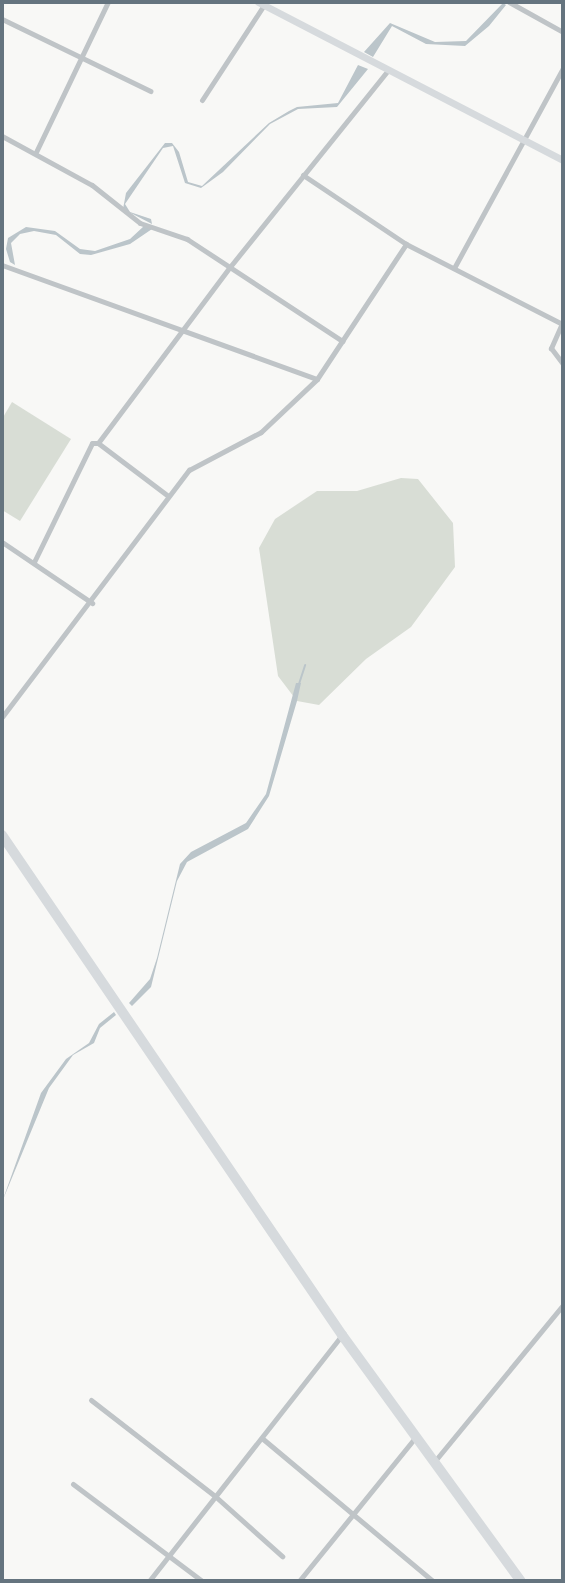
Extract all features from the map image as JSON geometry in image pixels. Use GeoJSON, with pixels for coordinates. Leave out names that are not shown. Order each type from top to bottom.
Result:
{"type":"FeatureCollection","features":[{"type":"Feature","properties":{"kind":"highway"},"geometry":{"type":"LineString","coordinates":[[2,835],[342,1335],[521,1581]]}},
{"type":"Feature","properties":{"kind":"main road"},"geometry":{"type":"LineString","coordinates":[[263,3],[563,160]]}},
{"type":"Feature","properties":{"kind":"street"},"geometry":{"type":"LineString","coordinates":[[36,152],[108,2]]}},
{"type":"Feature","properties":{"kind":"street"},"geometry":{"type":"LineString","coordinates":[[509,2],[563,32]]}},
{"type":"Feature","properties":{"kind":"street"},"geometry":{"type":"LineString","coordinates":[[202,100],[263,3]]}},
{"type":"Feature","properties":{"kind":"street"},"geometry":{"type":"LineString","coordinates":[[2,19],[150,91]]}},
{"type":"Feature","properties":{"kind":"street"},"geometry":{"type":"LineString","coordinates":[[454,268],[563,68]]}},
{"type":"Feature","properties":{"kind":"street"},"geometry":{"type":"LineString","coordinates":[[98,443],[229,268],[388,70]]}},
{"type":"Feature","properties":{"kind":"street"},"geometry":{"type":"LineString","coordinates":[[2,136],[36,152],[92,185],[140,223],[187,239],[342,341]]}},
{"type":"Feature","properties":{"kind":"street"},"geometry":{"type":"LineString","coordinates":[[303,175],[406,244],[563,322],[551,348],[563,364]]}},
{"type":"Feature","properties":{"kind":"street"},"geometry":{"type":"LineString","coordinates":[[2,717],[92,603],[189,470],[261,432],[317,379],[406,244]]}},
{"type":"Feature","properties":{"kind":"street"},"geometry":{"type":"LineString","coordinates":[[2,265],[183,328],[317,379]]}},
{"type":"Feature","properties":{"kind":"street"},"geometry":{"type":"LineString","coordinates":[[34,562],[92,443],[98,443],[168,496]]}},
{"type":"Feature","properties":{"kind":"street"},"geometry":{"type":"LineString","coordinates":[[2,543],[92,603]]}},
{"type":"Feature","properties":{"kind":"street"},"geometry":{"type":"LineString","coordinates":[[434,1462],[563,1305]]}},
{"type":"Feature","properties":{"kind":"street"},"geometry":{"type":"LineString","coordinates":[[149,1581],[342,1335]]}},
{"type":"Feature","properties":{"kind":"street"},"geometry":{"type":"LineString","coordinates":[[91,1400],[216,1497],[282,1556]]}},
{"type":"Feature","properties":{"kind":"street"},"geometry":{"type":"LineString","coordinates":[[299,1581],[415,1438]]}},
{"type":"Feature","properties":{"kind":"street"},"geometry":{"type":"LineString","coordinates":[[263,1439],[433,1581]]}},
{"type":"Feature","properties":{"kind":"street"},"geometry":{"type":"LineString","coordinates":[[73,1484],[202,1581]]}},
{"type":"Feature","properties":{"kind":"street"},"geometry":{"type":"LineString","coordinates":[[544,1581],[552,1581]]}},
{"type":"Feature","properties":{"kind":"shaded area"},"geometry":{"type":"Polygon","coordinates":[[[503,3],[506,5],[489,26],[465,46],[426,44],[392,26],[373,57],[364,52],[390,23],[435,42],[466,41],[503,3]]]}},
{"type":"Feature","properties":{"kind":"shaded area"},"geometry":{"type":"Polygon","coordinates":[[[358,65],[368,69],[337,107],[298,109],[270,124],[223,172],[201,188],[185,183],[173,146],[163,148],[125,204],[130,212],[151,219],[152,224],[123,209],[126,193],[165,143],[172,143],[179,152],[188,182],[202,186],[269,123],[297,107],[338,103],[358,65]]]}},
{"type":"Feature","properties":{"kind":"shaded area"},"geometry":{"type":"Polygon","coordinates":[[[144,226],[152,229],[130,244],[91,255],[80,254],[56,235],[34,231],[20,234],[11,243],[15,265],[10,262],[6,249],[8,238],[26,227],[55,231],[80,249],[95,251],[130,239],[144,226]]]}},
{"type":"Feature","properties":{"kind":"shaded area"},"geometry":{"type":"Polygon","coordinates":[[[12,402],[71,439],[20,521],[2,510],[2,419],[12,402]]]}},
{"type":"Feature","properties":{"kind":"shaded area"},"geometry":{"type":"Polygon","coordinates":[[[401,478],[418,479],[453,523],[455,567],[411,627],[366,659],[319,705],[297,701],[278,676],[259,548],[275,519],[317,491],[357,491],[401,478]]]}},
{"type":"Feature","properties":{"kind":"shaded area"},"geometry":{"type":"Polygon","coordinates":[[[296,683],[301,683],[297,701],[269,796],[248,829],[187,862],[177,881],[151,987],[132,1006],[129,1003],[150,979],[180,864],[191,852],[246,823],[266,794],[296,683]]]}},
{"type":"Feature","properties":{"kind":"shaded area"},"geometry":{"type":"Polygon","coordinates":[[[114,1012],[116,1015],[100,1028],[94,1043],[73,1055],[49,1088],[2,1202],[41,1093],[66,1059],[89,1043],[99,1024],[114,1012]]]}},
{"type":"Feature","properties":{"kind":"waterway"},"geometry":{"type":"LineString","coordinates":[[299,684],[305,665]]}}]}
